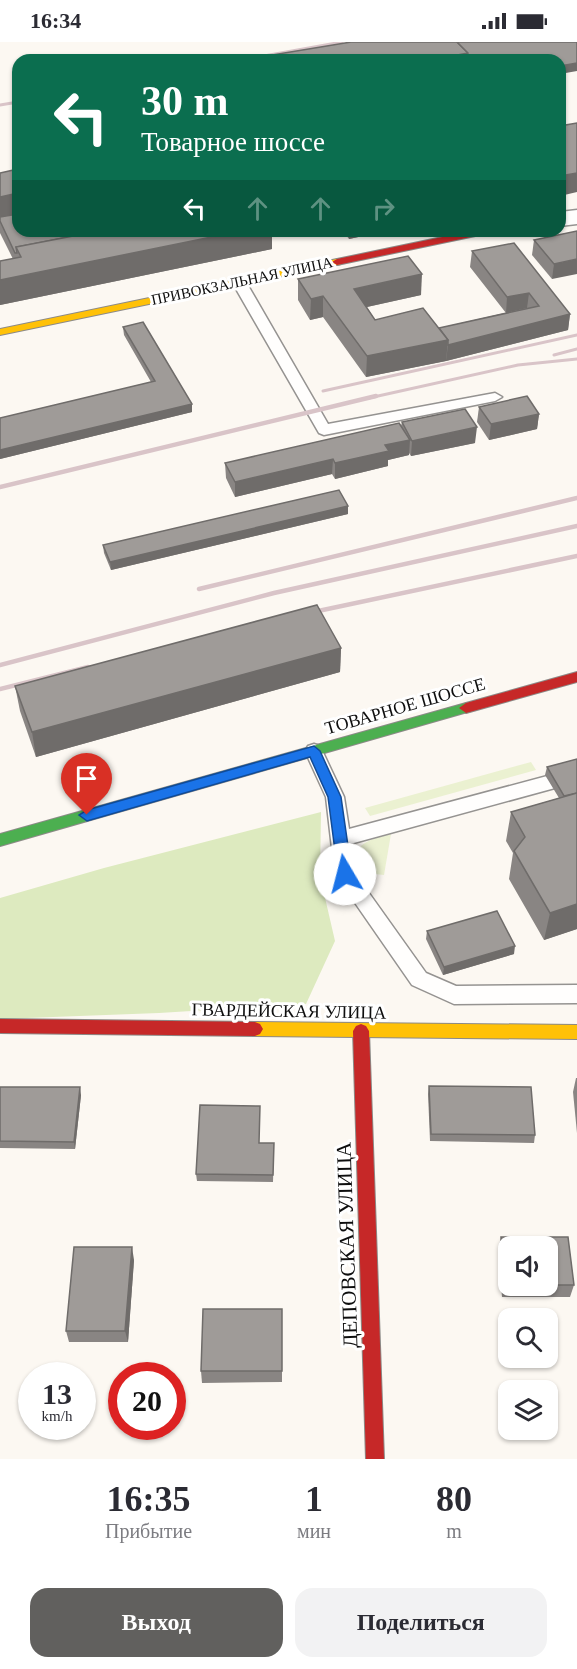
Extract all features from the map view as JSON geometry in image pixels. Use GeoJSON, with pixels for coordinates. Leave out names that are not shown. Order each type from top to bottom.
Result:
{"type":"FeatureCollection","features":[{"type":"Feature","properties":{"kind":"street","name":"ПРИВОКЗАЛЬНАЯ УЛИЦА"},"geometry":{"type":"LineString","coordinates":[[0,332],[456,237]]}},
{"type":"Feature","properties":{"kind":"street","name":"ТОВАРНОЕ ШОССЕ"},"geometry":{"type":"LineString","coordinates":[[0,840],[577,676]]}},
{"type":"Feature","properties":{"kind":"street","name":"ГВАРДЕЙСКАЯ УЛИЦА"},"geometry":{"type":"LineString","coordinates":[[0,1026],[577,1032]]}},
{"type":"Feature","properties":{"kind":"street","name":"ДЕПОВСКАЯ УЛИЦА"},"geometry":{"type":"LineString","coordinates":[[361,1031],[375,1459]]}},
{"type":"Feature","properties":{"kind":"lane"},"geometry":{"type":"LineString","coordinates":[[238,282],[324,430],[495,397]]}},
{"type":"Feature","properties":{"kind":"lane"},"geometry":{"type":"LineString","coordinates":[[314,751],[334,797],[345,874],[419,979],[454,995],[577,994]]}},
{"type":"Feature","properties":{"kind":"lane"},"geometry":{"type":"LineString","coordinates":[[340,839],[577,774]]}},
{"type":"Feature","properties":{"kind":"green space"},"geometry":{"type":"Polygon","coordinates":[[[531,762],[536,770],[370,816],[365,808],[531,762]]]}},
{"type":"Feature","properties":{"kind":"green space"},"geometry":{"type":"Polygon","coordinates":[[[321,812],[320,876],[335,941],[306,1004],[0,1019],[0,898],[104,868],[321,812]]]}},
{"type":"Feature","properties":{"kind":"green space"},"geometry":{"type":"Polygon","coordinates":[[[391,834],[384,875],[365,873],[353,860],[355,854],[367,842],[391,834]]]}},
{"type":"Feature","properties":{"kind":"building"},"geometry":{"type":"Polygon","coordinates":[[[351,42],[457,42],[468,53],[463,54],[278,54],[351,42]]]}},
{"type":"Feature","properties":{"kind":"building"},"geometry":{"type":"Polygon","coordinates":[[[457,42],[577,42],[577,63],[566,65],[566,54],[468,53],[457,42]]]}},
{"type":"Feature","properties":{"kind":"building"},"geometry":{"type":"Polygon","coordinates":[[[577,123],[577,173],[566,175],[566,125],[577,123]]]}},
{"type":"Feature","properties":{"kind":"building"},"geometry":{"type":"Polygon","coordinates":[[[12,170],[12,194],[0,197],[0,173],[12,170]]]}},
{"type":"Feature","properties":{"kind":"building"},"geometry":{"type":"Polygon","coordinates":[[[12,215],[12,237],[69,237],[16,247],[17,253],[15,253],[0,217],[12,215]]]}},
{"type":"Feature","properties":{"kind":"building"},"geometry":{"type":"Polygon","coordinates":[[[577,231],[577,259],[554,264],[534,240],[566,237],[566,233],[577,231]]]}},
{"type":"Feature","properties":{"kind":"building"},"geometry":{"type":"Polygon","coordinates":[[[68,237],[211,237],[0,280],[0,261],[21,257],[16,247],[68,237]]]}},
{"type":"Feature","properties":{"kind":"building"},"geometry":{"type":"Polygon","coordinates":[[[514,243],[570,314],[448,345],[448,340],[439,328],[539,306],[529,293],[507,297],[472,251],[514,243]]]}},
{"type":"Feature","properties":{"kind":"building"},"geometry":{"type":"Polygon","coordinates":[[[408,256],[422,274],[354,289],[375,320],[423,308],[448,340],[367,356],[323,296],[311,299],[298,279],[408,256]]]}},
{"type":"Feature","properties":{"kind":"building"},"geometry":{"type":"Polygon","coordinates":[[[143,322],[192,404],[0,450],[0,418],[155,381],[123,327],[143,322]]]}},
{"type":"Feature","properties":{"kind":"building"},"geometry":{"type":"Polygon","coordinates":[[[527,396],[539,414],[491,424],[479,407],[527,396]]]}},
{"type":"Feature","properties":{"kind":"building"},"geometry":{"type":"Polygon","coordinates":[[[465,409],[477,427],[412,441],[402,422],[465,409]]]}},
{"type":"Feature","properties":{"kind":"building"},"geometry":{"type":"Polygon","coordinates":[[[399,423],[410,440],[385,445],[389,451],[335,463],[333,459],[235,482],[225,463],[399,423]]]}},
{"type":"Feature","properties":{"kind":"building"},"geometry":{"type":"Polygon","coordinates":[[[339,490],[348,506],[110,562],[103,545],[339,490]]]}},
{"type":"Feature","properties":{"kind":"building"},"geometry":{"type":"Polygon","coordinates":[[[317,605],[341,648],[32,732],[15,686],[317,605]]]}},
{"type":"Feature","properties":{"kind":"building"},"geometry":{"type":"Polygon","coordinates":[[[577,759],[577,793],[564,796],[547,767],[577,759]]]}},
{"type":"Feature","properties":{"kind":"building"},"geometry":{"type":"Polygon","coordinates":[[[577,793],[577,904],[550,913],[514,851],[525,837],[511,812],[577,793]]]}},
{"type":"Feature","properties":{"kind":"building"},"geometry":{"type":"Polygon","coordinates":[[[497,911],[515,946],[444,967],[427,931],[497,911]]]}},
{"type":"Feature","properties":{"kind":"building"},"geometry":{"type":"Polygon","coordinates":[[[429,1086],[531,1087],[535,1135],[431,1134],[429,1086]]]}},
{"type":"Feature","properties":{"kind":"building"},"geometry":{"type":"Polygon","coordinates":[[[0,1087],[80,1087],[74,1142],[0,1141],[0,1087]]]}},
{"type":"Feature","properties":{"kind":"building"},"geometry":{"type":"Polygon","coordinates":[[[200,1105],[260,1106],[259,1143],[274,1143],[273,1175],[196,1174],[200,1105]]]}},
{"type":"Feature","properties":{"kind":"building"},"geometry":{"type":"Polygon","coordinates":[[[558,1237],[568,1237],[574,1285],[558,1285],[558,1237]]]}},
{"type":"Feature","properties":{"kind":"building"},"geometry":{"type":"Polygon","coordinates":[[[74,1247],[132,1247],[125,1331],[66,1331],[74,1247]]]}},
{"type":"Feature","properties":{"kind":"building"},"geometry":{"type":"Polygon","coordinates":[[[203,1309],[282,1309],[282,1371],[201,1371],[203,1309]]]}},
{"type":"Feature","properties":{"kind":"railway"},"geometry":{"type":"LineString","coordinates":[[275,54],[342,42]]}},
{"type":"Feature","properties":{"kind":"railway"},"geometry":{"type":"LineString","coordinates":[[0,105],[12,103]]}},
{"type":"Feature","properties":{"kind":"railway"},"geometry":{"type":"LineString","coordinates":[[323,391],[577,335]]}},
{"type":"Feature","properties":{"kind":"railway"},"geometry":{"type":"LineString","coordinates":[[554,355],[577,349]]}},
{"type":"Feature","properties":{"kind":"railway"},"geometry":{"type":"LineString","coordinates":[[369,398],[518,365],[577,359]]}},
{"type":"Feature","properties":{"kind":"railway"},"geometry":{"type":"LineString","coordinates":[[0,487],[376,396]]}},
{"type":"Feature","properties":{"kind":"railway"},"geometry":{"type":"LineString","coordinates":[[199,589],[577,498]]}},
{"type":"Feature","properties":{"kind":"railway"},"geometry":{"type":"LineString","coordinates":[[0,665],[274,593],[577,526]]}},
{"type":"Feature","properties":{"kind":"railway"},"geometry":{"type":"LineString","coordinates":[[304,614],[577,556]]}},
{"type":"Feature","properties":{"kind":"railway"},"geometry":{"type":"LineString","coordinates":[[0,689],[88,667]]}},
{"type":"Feature","properties":{"kind":"traffic: fast"},"geometry":{"type":"LineString","coordinates":[[0,840],[466,708]]}},
{"type":"Feature","properties":{"kind":"traffic: slow"},"geometry":{"type":"LineString","coordinates":[[0,332],[337,262]]}},
{"type":"Feature","properties":{"kind":"traffic: slow"},"geometry":{"type":"LineString","coordinates":[[255,1029],[577,1032]]}},
{"type":"Feature","properties":{"kind":"traffic: jam"},"geometry":{"type":"LineString","coordinates":[[337,262],[456,237]]}},
{"type":"Feature","properties":{"kind":"traffic: jam"},"geometry":{"type":"LineString","coordinates":[[466,708],[577,677]]}},
{"type":"Feature","properties":{"kind":"traffic: jam"},"geometry":{"type":"LineString","coordinates":[[0,1026],[255,1029]]}},
{"type":"Feature","properties":{"kind":"traffic: jam"},"geometry":{"type":"LineString","coordinates":[[361,1031],[375,1459]]}},
{"type":"Feature","properties":{"kind":"route"},"geometry":{"type":"LineString","coordinates":[[87,815],[314,751],[334,797],[345,874]]}}]}
